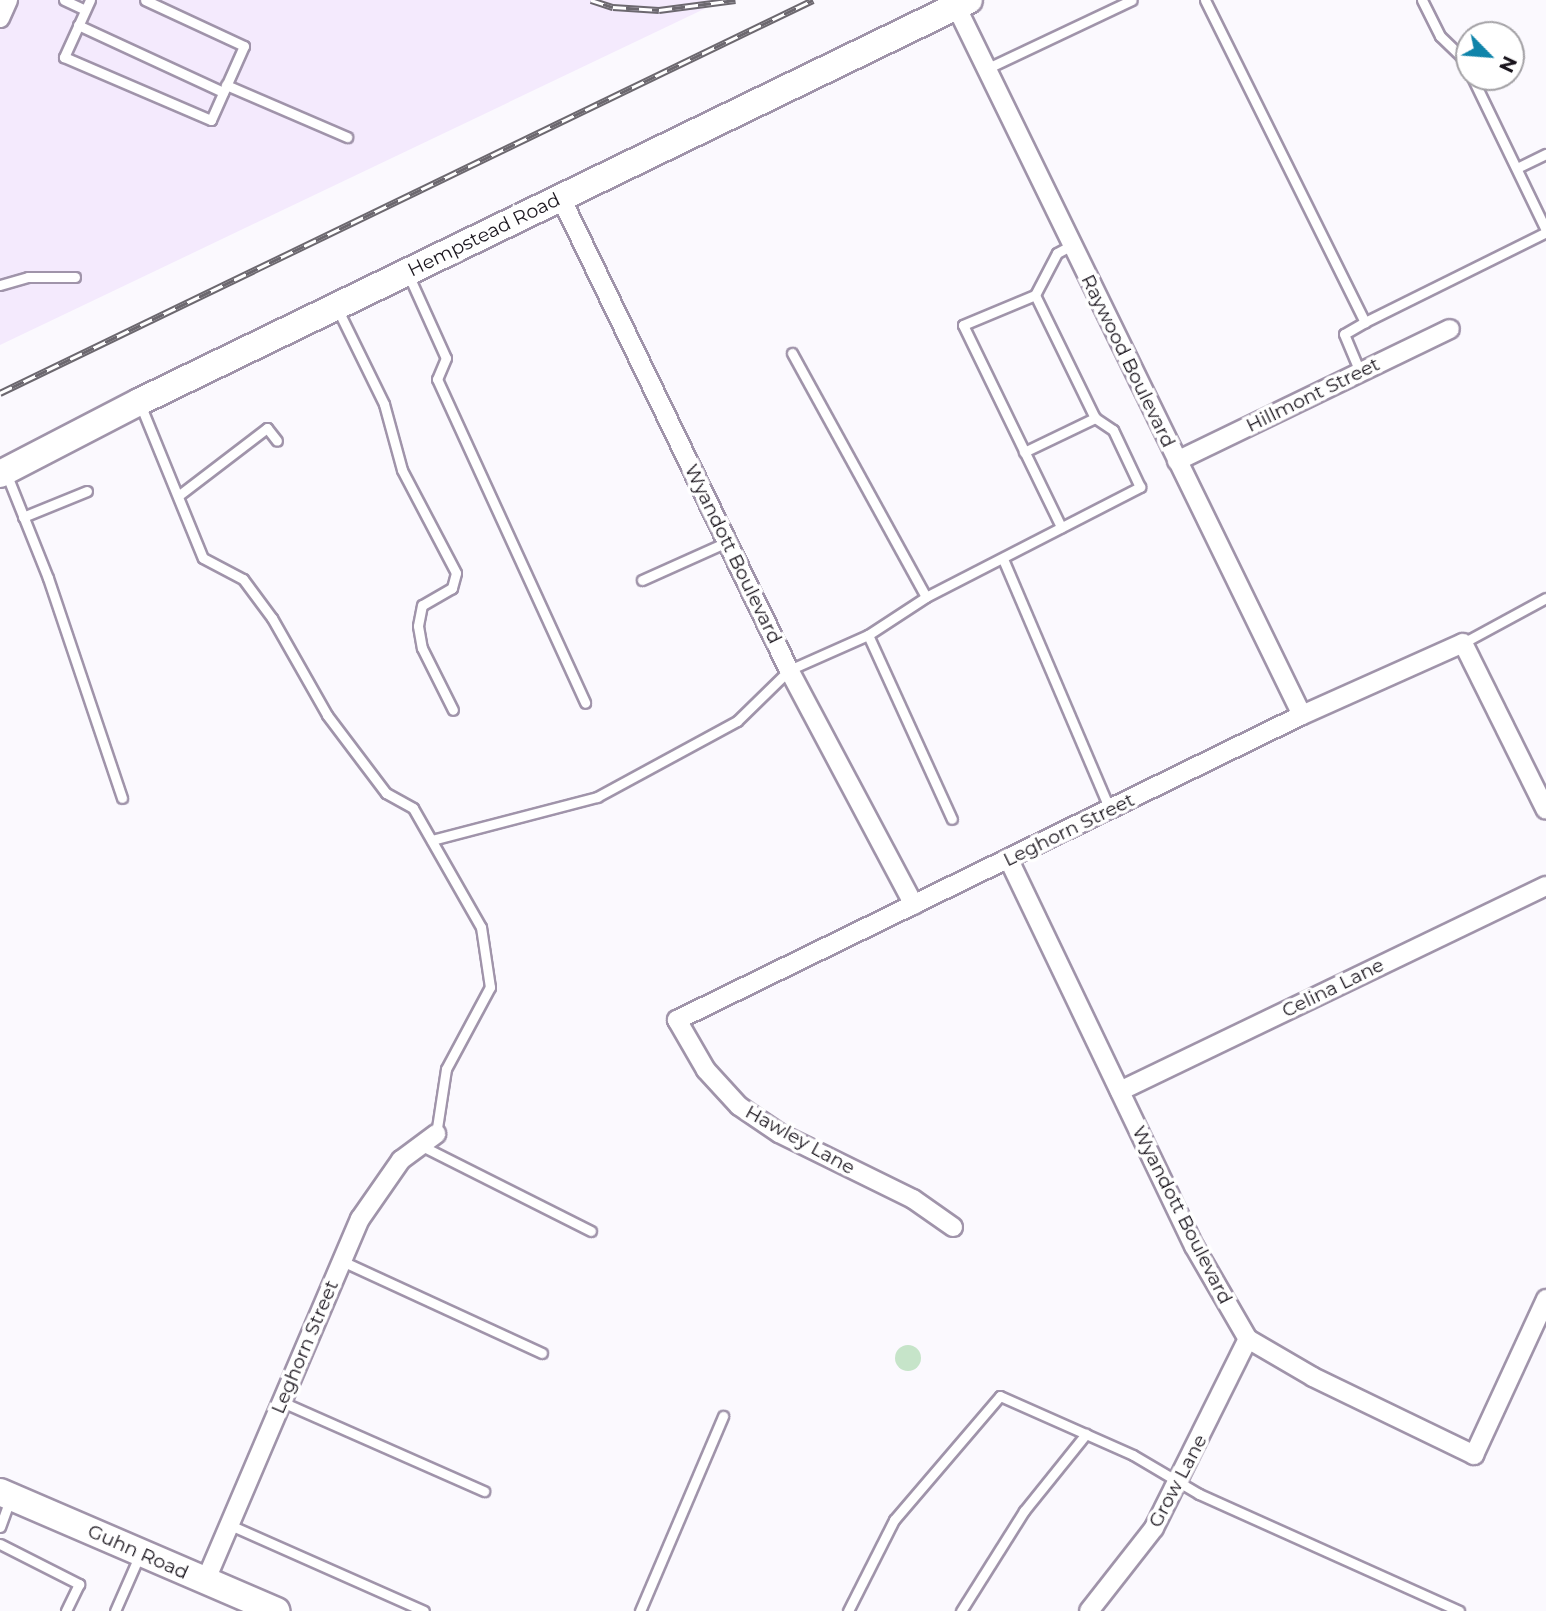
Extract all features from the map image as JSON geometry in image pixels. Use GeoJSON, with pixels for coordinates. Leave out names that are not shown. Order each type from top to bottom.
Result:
{"type":"FeatureCollection","features":[{"type":"Feature","properties":{"kind":"main road","name":"Hempstead Road"},"geometry":{"type":"LineString","coordinates":[[3,473],[139,402],[963,3]]}},
{"type":"Feature","properties":{"kind":"main road","name":"Guhn Road"},"geometry":{"type":"LineString","coordinates":[[5,1494],[259,1608]]}},
{"type":"Feature","properties":{"kind":"street"},"geometry":{"type":"LineString","coordinates":[[0,18],[8,0]]}},
{"type":"Feature","properties":{"kind":"street","name":"Raywood Boulevard"},"geometry":{"type":"LineString","coordinates":[[963,3],[986,69],[1302,715]]}},
{"type":"Feature","properties":{"kind":"street","name":"Wyandott Boulevard"},"geometry":{"type":"LineString","coordinates":[[561,198],[789,670],[914,905]]}},
{"type":"Feature","properties":{"kind":"street","name":"Hillmont Street"},"geometry":{"type":"LineString","coordinates":[[1177,461],[1450,329]]}},
{"type":"Feature","properties":{"kind":"street"},"geometry":{"type":"LineString","coordinates":[[1463,643],[1546,810]]}},
{"type":"Feature","properties":{"kind":"street","name":"Leghorn Street"},"geometry":{"type":"LineString","coordinates":[[677,1020],[1302,715],[1463,643]]}},
{"type":"Feature","properties":{"kind":"street","name":"Wyandott Boulevard"},"geometry":{"type":"LineString","coordinates":[[1009,860],[1194,1246],[1248,1339],[1313,1377],[1474,1455],[1546,1299]]}},
{"type":"Feature","properties":{"kind":"street","name":"Celina Lane"},"geometry":{"type":"LineString","coordinates":[[1119,1091],[1546,886]]}},
{"type":"Feature","properties":{"kind":"street","name":"Hawley Lane"},"geometry":{"type":"LineString","coordinates":[[677,1020],[706,1070],[739,1107],[779,1133],[913,1199],[953,1227]]}},
{"type":"Feature","properties":{"kind":"street","name":"Leghorn Street"},"geometry":{"type":"LineString","coordinates":[[205,1582],[360,1219],[401,1160],[436,1134]]}},
{"type":"Feature","properties":{"kind":"street","name":"Grow Lane"},"geometry":{"type":"LineString","coordinates":[[1089,1611],[1154,1528],[1181,1481],[1248,1339]]}},
{"type":"Feature","properties":{"kind":"lane"},"geometry":{"type":"LineString","coordinates":[[64,0],[85,10]]}},
{"type":"Feature","properties":{"kind":"lane"},"geometry":{"type":"LineString","coordinates":[[90,0],[64,57],[211,120],[244,46],[145,0]]}},
{"type":"Feature","properties":{"kind":"lane"},"geometry":{"type":"LineString","coordinates":[[986,69],[1132,0]]}},
{"type":"Feature","properties":{"kind":"lane"},"geometry":{"type":"LineString","coordinates":[[1205,0],[1365,322]]}},
{"type":"Feature","properties":{"kind":"lane"},"geometry":{"type":"LineString","coordinates":[[1422,0],[1440,36],[1455,50]]}},
{"type":"Feature","properties":{"kind":"lane"},"geometry":{"type":"LineString","coordinates":[[78,25],[224,89],[347,137]]}},
{"type":"Feature","properties":{"kind":"lane"},"geometry":{"type":"LineString","coordinates":[[1360,372],[1343,334],[1546,231],[1519,167],[1479,91]]}},
{"type":"Feature","properties":{"kind":"lane"},"geometry":{"type":"LineString","coordinates":[[1519,167],[1546,154]]}},
{"type":"Feature","properties":{"kind":"lane"},"geometry":{"type":"LineString","coordinates":[[1061,527],[963,326],[1035,295],[1057,253],[1072,246]]}},
{"type":"Feature","properties":{"kind":"lane"},"geometry":{"type":"LineString","coordinates":[[407,272],[446,358],[437,379],[585,703]]}},
{"type":"Feature","properties":{"kind":"lane"},"geometry":{"type":"LineString","coordinates":[[0,285],[28,278],[75,277]]}},
{"type":"Feature","properties":{"kind":"lane"},"geometry":{"type":"LineString","coordinates":[[432,840],[597,797],[737,721],[789,670],[868,635],[926,597],[1140,487],[1113,430],[1095,418],[1035,295]]}},
{"type":"Feature","properties":{"kind":"lane"},"geometry":{"type":"LineString","coordinates":[[336,306],[384,404],[402,470],[456,573],[453,587],[422,605],[418,626],[422,648],[453,710]]}},
{"type":"Feature","properties":{"kind":"lane"},"geometry":{"type":"LineString","coordinates":[[792,353],[926,597]]}},
{"type":"Feature","properties":{"kind":"lane"},"geometry":{"type":"LineString","coordinates":[[139,402],[203,558],[243,579],[271,618],[327,715],[386,793],[413,808],[481,927],[490,987],[446,1069],[436,1134]]}},
{"type":"Feature","properties":{"kind":"lane"},"geometry":{"type":"LineString","coordinates":[[1024,452],[1095,418]]}},
{"type":"Feature","properties":{"kind":"lane"},"geometry":{"type":"LineString","coordinates":[[178,496],[267,428],[277,441]]}},
{"type":"Feature","properties":{"kind":"lane"},"geometry":{"type":"LineString","coordinates":[[3,473],[23,517],[122,798]]}},
{"type":"Feature","properties":{"kind":"lane"},"geometry":{"type":"LineString","coordinates":[[23,517],[87,491]]}},
{"type":"Feature","properties":{"kind":"lane"},"geometry":{"type":"LineString","coordinates":[[642,580],[727,542]]}},
{"type":"Feature","properties":{"kind":"lane"},"geometry":{"type":"LineString","coordinates":[[1003,559],[1110,810]]}},
{"type":"Feature","properties":{"kind":"lane"},"geometry":{"type":"LineString","coordinates":[[1463,643],[1546,598]]}},
{"type":"Feature","properties":{"kind":"lane"},"geometry":{"type":"LineString","coordinates":[[868,635],[952,819]]}},
{"type":"Feature","properties":{"kind":"lane"},"geometry":{"type":"LineString","coordinates":[[422,1146],[591,1231]]}},
{"type":"Feature","properties":{"kind":"lane"},"geometry":{"type":"LineString","coordinates":[[342,1261],[542,1353]]}},
{"type":"Feature","properties":{"kind":"lane"},"geometry":{"type":"LineString","coordinates":[[848,1611],[894,1520],[1000,1396],[1086,1434],[1181,1481],[1199,1494],[1459,1611]]}},
{"type":"Feature","properties":{"kind":"lane"},"geometry":{"type":"LineString","coordinates":[[282,1402],[484,1491]]}},
{"type":"Feature","properties":{"kind":"lane"},"geometry":{"type":"LineString","coordinates":[[640,1611],[723,1416]]}},
{"type":"Feature","properties":{"kind":"lane"},"geometry":{"type":"LineString","coordinates":[[961,1611],[1024,1511],[1086,1434]]}},
{"type":"Feature","properties":{"kind":"lane"},"geometry":{"type":"LineString","coordinates":[[0,1527],[5,1494]]}},
{"type":"Feature","properties":{"kind":"lane"},"geometry":{"type":"LineString","coordinates":[[230,1525],[424,1611]]}},
{"type":"Feature","properties":{"kind":"lane"},"geometry":{"type":"LineString","coordinates":[[0,1544],[79,1584],[66,1611]]}},
{"type":"Feature","properties":{"kind":"lane"},"geometry":{"type":"LineString","coordinates":[[115,1611],[140,1553]]}},
{"type":"Feature","properties":{"kind":"shaded area"},"geometry":{"type":"Polygon","coordinates":[[[0,0],[723,0],[0,345],[0,0]]]}},
{"type":"Feature","properties":{"kind":"green space"},"geometry":{"type":"Polygon","coordinates":[[[908,1345],[917,1349],[921,1358],[917,1367],[908,1371],[899,1367],[895,1358],[899,1349],[908,1345]]]}},
{"type":"Feature","properties":{"kind":"railway"},"geometry":{"type":"LineString","coordinates":[[591,0],[613,7],[659,10],[735,0]]}},
{"type":"Feature","properties":{"kind":"railway"},"geometry":{"type":"LineString","coordinates":[[0,393],[813,0]]}}]}
